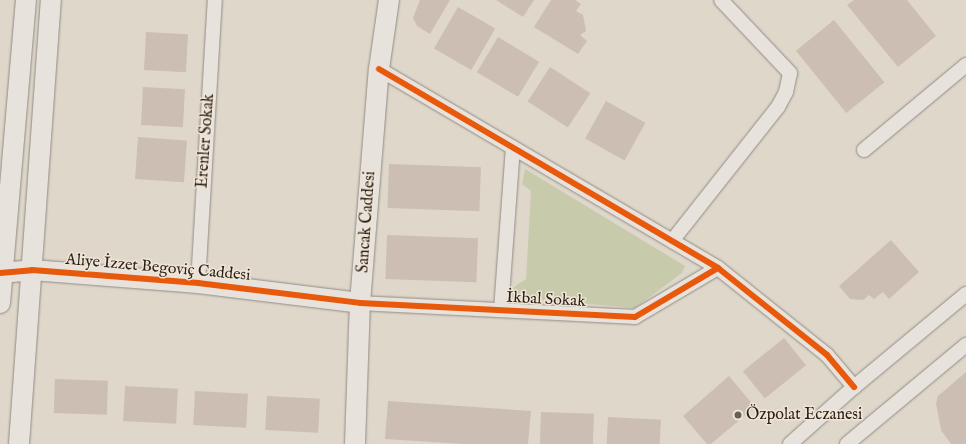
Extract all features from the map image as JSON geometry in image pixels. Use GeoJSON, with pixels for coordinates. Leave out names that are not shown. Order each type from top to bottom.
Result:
{"type":"FeatureCollection","features":[{"type":"Feature","properties":{"kind":"street"},"geometry":{"type":"LineString","coordinates":[[0,303],[26,0]]}},
{"type":"Feature","properties":{"kind":"street"},"geometry":{"type":"LineString","coordinates":[[18,444],[51,0]]}},
{"type":"Feature","properties":{"kind":"street","name":"Erenler Sokak"},"geometry":{"type":"LineString","coordinates":[[198,283],[215,0]]}},
{"type":"Feature","properties":{"kind":"street","name":"Sancak Caddesi"},"geometry":{"type":"LineString","coordinates":[[354,444],[360,303],[378,68],[389,0]]}},
{"type":"Feature","properties":{"kind":"street"},"geometry":{"type":"LineString","coordinates":[[672,241],[778,107],[786,92],[790,73],[721,0]]}},
{"type":"Feature","properties":{"kind":"street"},"geometry":{"type":"LineString","coordinates":[[864,150],[966,64]]}},
{"type":"Feature","properties":{"kind":"street"},"geometry":{"type":"LineString","coordinates":[[378,68],[718,268],[826,354],[854,387]]}},
{"type":"Feature","properties":{"kind":"street"},"geometry":{"type":"LineString","coordinates":[[501,310],[513,148]]}},
{"type":"Feature","properties":{"kind":"street","name":"İkbal Sokak"},"geometry":{"type":"LineString","coordinates":[[360,303],[635,317],[718,268]]}},
{"type":"Feature","properties":{"kind":"street","name":"Aliye İzzet Begoviç Caddesi"},"geometry":{"type":"LineString","coordinates":[[2,273],[32,270],[198,283],[360,303]]}},
{"type":"Feature","properties":{"kind":"street"},"geometry":{"type":"LineString","coordinates":[[790,444],[854,387],[966,294]]}},
{"type":"Feature","properties":{"kind":"street"},"geometry":{"type":"LineString","coordinates":[[849,443],[966,345]]}},
{"type":"Feature","properties":{"kind":"green space"},"geometry":{"type":"Polygon","coordinates":[[[525,169],[685,266],[682,273],[635,308],[510,297],[514,287],[526,279],[531,191],[522,184],[525,169]]]}},
{"type":"Feature","properties":{"kind":"building"},"geometry":{"type":"Polygon","coordinates":[[[420,0],[450,0],[430,34],[417,26],[413,18],[420,0]]]}},
{"type":"Feature","properties":{"kind":"building"},"geometry":{"type":"Polygon","coordinates":[[[496,0],[534,0],[523,17],[496,0]]]}},
{"type":"Feature","properties":{"kind":"building"},"geometry":{"type":"Polygon","coordinates":[[[551,0],[575,0],[581,4],[576,11],[583,15],[586,31],[580,35],[587,41],[578,54],[534,27],[551,0]]]}},
{"type":"Feature","properties":{"kind":"building"},"geometry":{"type":"Polygon","coordinates":[[[854,0],[907,0],[936,36],[898,67],[847,5],[854,0]]]}},
{"type":"Feature","properties":{"kind":"building"},"geometry":{"type":"Polygon","coordinates":[[[458,7],[495,28],[471,70],[434,49],[458,7]]]}},
{"type":"Feature","properties":{"kind":"building"},"geometry":{"type":"Polygon","coordinates":[[[834,20],[884,82],[846,113],[796,51],[834,20]]]}},
{"type":"Feature","properties":{"kind":"building"},"geometry":{"type":"Polygon","coordinates":[[[146,32],[188,34],[186,72],[144,70],[146,32]]]}},
{"type":"Feature","properties":{"kind":"building"},"geometry":{"type":"Polygon","coordinates":[[[498,37],[539,62],[518,97],[477,72],[498,37]]]}},
{"type":"Feature","properties":{"kind":"building"},"geometry":{"type":"Polygon","coordinates":[[[550,67],[590,93],[568,128],[528,101],[550,67]]]}},
{"type":"Feature","properties":{"kind":"building"},"geometry":{"type":"Polygon","coordinates":[[[143,87],[185,89],[183,127],[141,125],[143,87]]]}},
{"type":"Feature","properties":{"kind":"building"},"geometry":{"type":"Polygon","coordinates":[[[606,101],[645,123],[625,160],[585,139],[606,101]]]}},
{"type":"Feature","properties":{"kind":"building"},"geometry":{"type":"Polygon","coordinates":[[[138,137],[187,140],[184,182],[135,179],[138,137]]]}},
{"type":"Feature","properties":{"kind":"building"},"geometry":{"type":"Polygon","coordinates":[[[389,164],[481,167],[479,211],[387,208],[389,164]]]}},
{"type":"Feature","properties":{"kind":"building"},"geometry":{"type":"Polygon","coordinates":[[[387,235],[478,238],[476,282],[385,279],[387,235]]]}},
{"type":"Feature","properties":{"kind":"building"},"geometry":{"type":"Polygon","coordinates":[[[891,240],[919,272],[889,299],[883,292],[874,299],[869,295],[863,300],[850,299],[839,286],[891,240]]]}},
{"type":"Feature","properties":{"kind":"building"},"geometry":{"type":"Polygon","coordinates":[[[784,338],[806,365],[765,399],[743,371],[784,338]]]}},
{"type":"Feature","properties":{"kind":"building"},"geometry":{"type":"Polygon","coordinates":[[[966,372],[966,444],[951,444],[941,430],[936,403],[938,396],[966,372]]]}},
{"type":"Feature","properties":{"kind":"building"},"geometry":{"type":"Polygon","coordinates":[[[729,376],[755,407],[711,444],[707,444],[683,416],[729,376]]]}},
{"type":"Feature","properties":{"kind":"building"},"geometry":{"type":"Polygon","coordinates":[[[55,379],[108,381],[107,415],[54,413],[55,379]]]}},
{"type":"Feature","properties":{"kind":"building"},"geometry":{"type":"Polygon","coordinates":[[[125,386],[178,389],[176,424],[123,421],[125,386]]]}},
{"type":"Feature","properties":{"kind":"building"},"geometry":{"type":"Polygon","coordinates":[[[195,391],[248,394],[246,428],[193,425],[195,391]]]}},
{"type":"Feature","properties":{"kind":"building"},"geometry":{"type":"Polygon","coordinates":[[[267,396],[320,399],[318,433],[265,430],[267,396]]]}},
{"type":"Feature","properties":{"kind":"building"},"geometry":{"type":"Polygon","coordinates":[[[388,401],[531,411],[528,444],[464,444],[385,439],[388,401]]]}},
{"type":"Feature","properties":{"kind":"building"},"geometry":{"type":"Polygon","coordinates":[[[541,412],[594,414],[593,444],[540,444],[541,412]]]}},
{"type":"Feature","properties":{"kind":"building"},"geometry":{"type":"Polygon","coordinates":[[[608,417],[661,420],[660,444],[607,444],[608,417]]]}},
{"type":"Feature","properties":{"kind":"cycle path"},"geometry":{"type":"LineString","coordinates":[[379,69],[718,268],[827,355],[854,387]]}},
{"type":"Feature","properties":{"kind":"cycle path"},"geometry":{"type":"LineString","coordinates":[[0,273],[32,270],[198,283],[360,303],[635,317],[718,268]]}},
{"type":"Feature","properties":{"kind":"place","name":"Özpolat Eczanesi"},"geometry":{"type":"Point","coordinates":[738,415]}}]}
